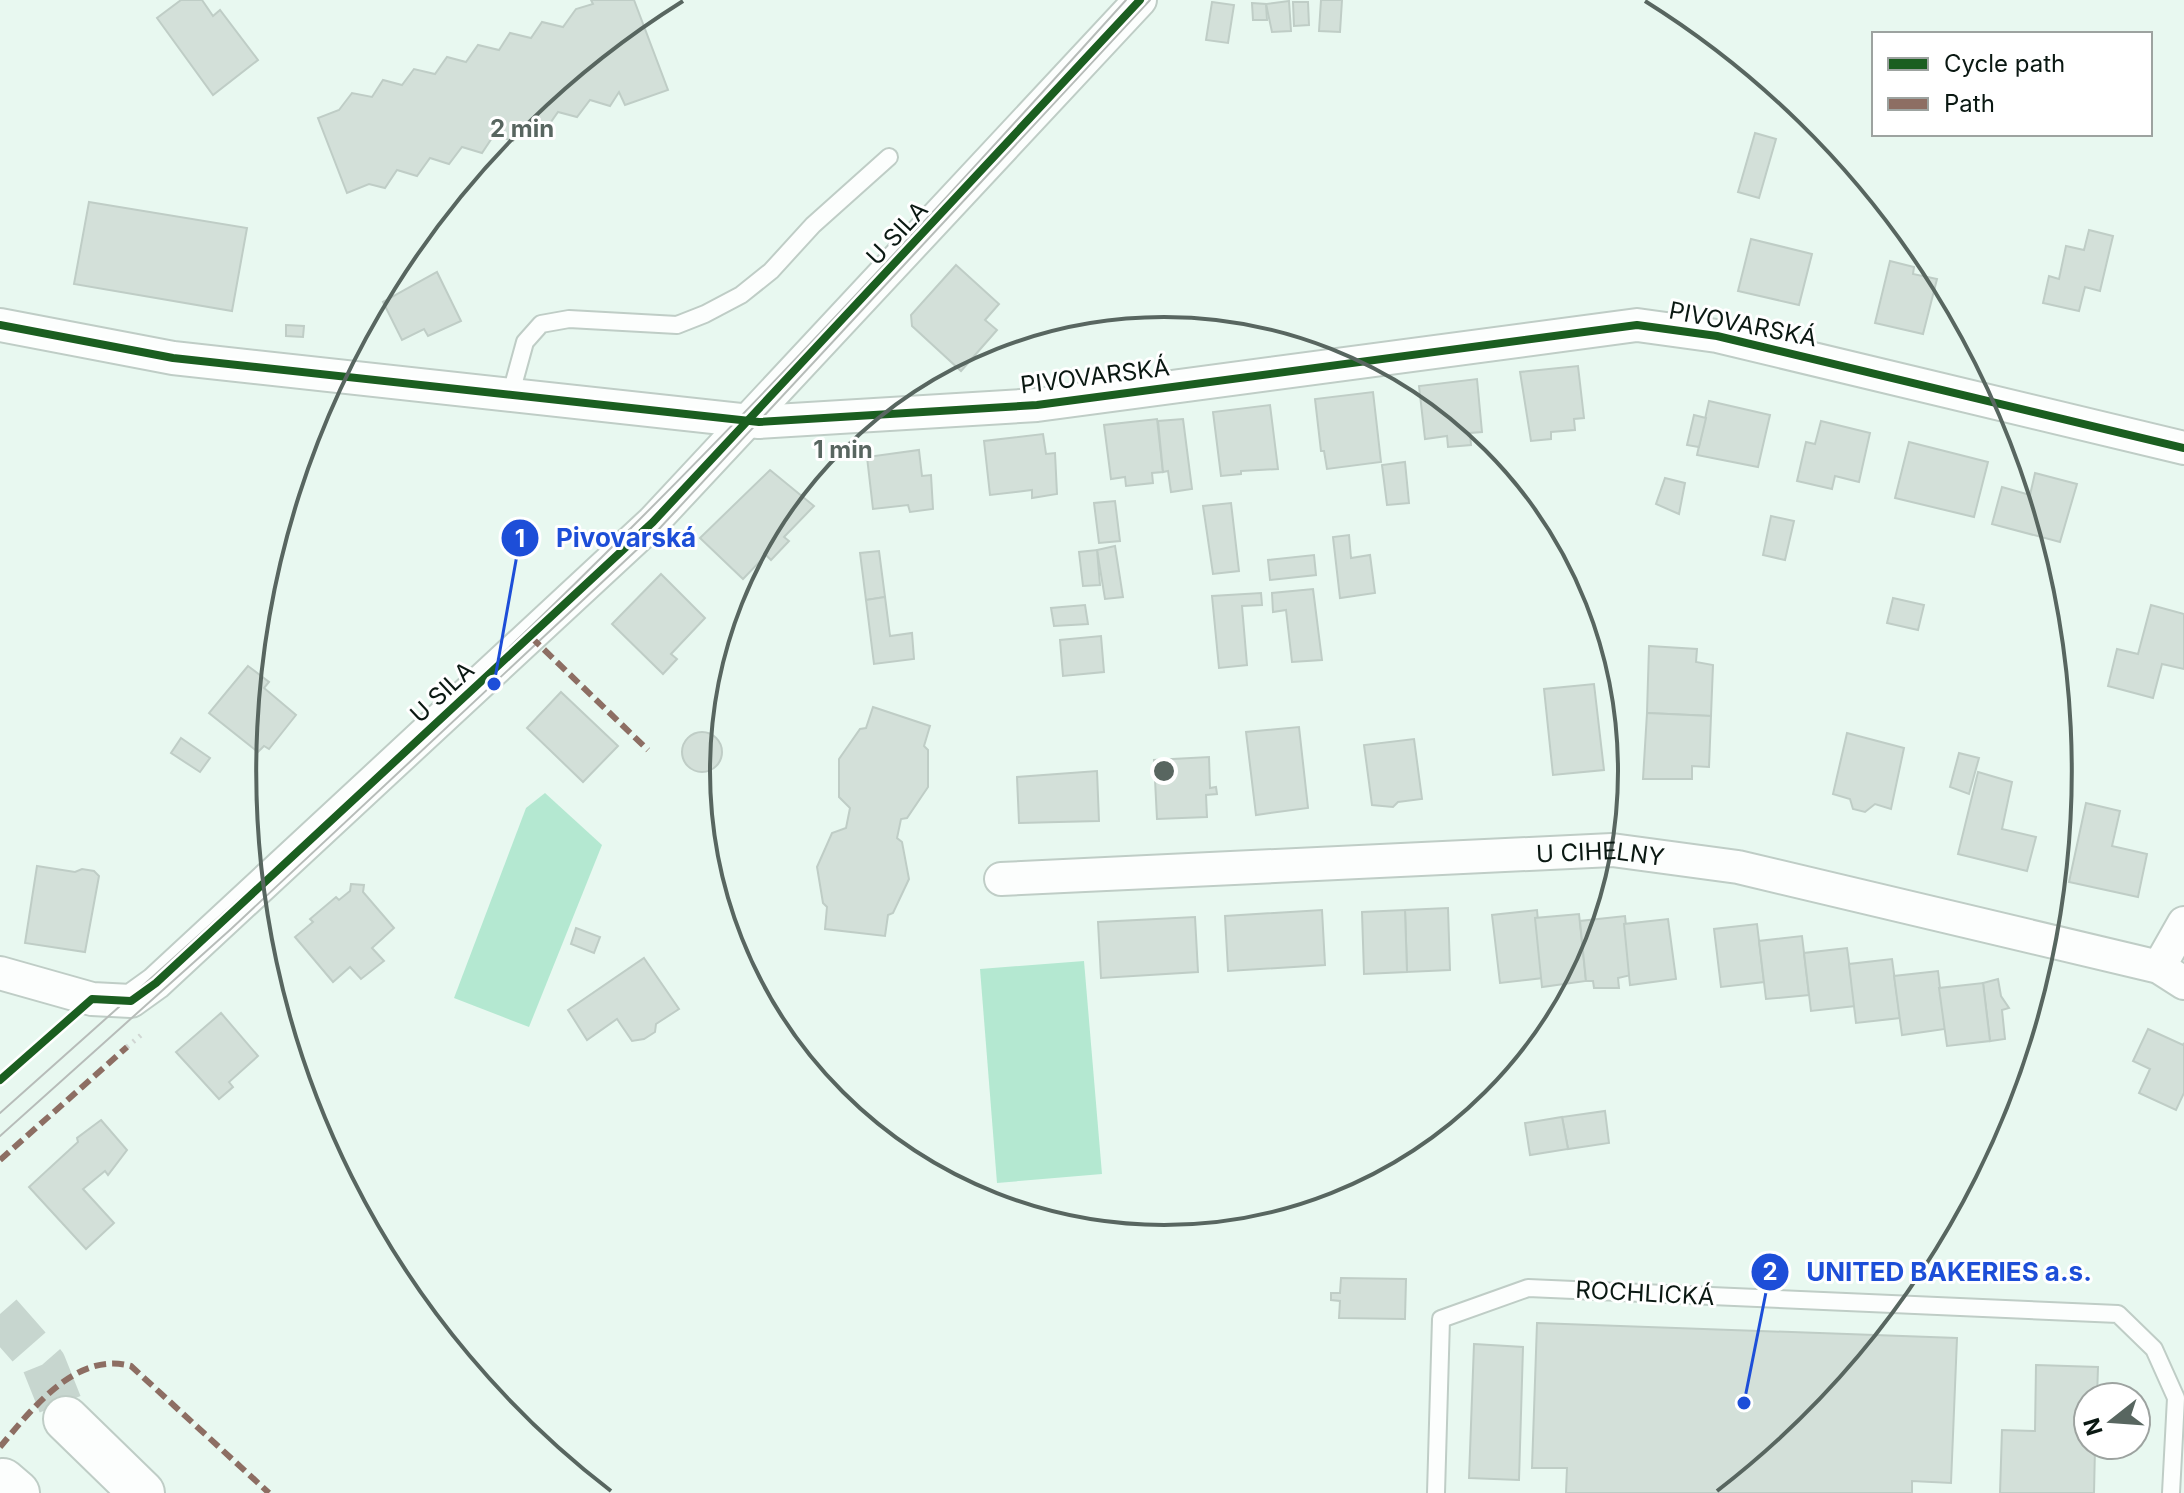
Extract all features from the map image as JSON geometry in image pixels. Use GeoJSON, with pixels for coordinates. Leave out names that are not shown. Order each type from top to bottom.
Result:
{"type":"FeatureCollection","features":[{"type":"Feature","properties":{"kind":"highway"},"geometry":{"type":"LineString","coordinates":[[66,1419],[142,1493]]}},
{"type":"Feature","properties":{"kind":"street","name":"U SILA"},"geometry":{"type":"LineString","coordinates":[[0,973],[92,999],[131,1001],[156,983],[653,522],[753,419],[1140,0]]}},
{"type":"Feature","properties":{"kind":"street","name":"PIVOVARSKÁ"},"geometry":{"type":"LineString","coordinates":[[0,325],[173,358],[759,422],[1037,405],[1637,325],[1717,336],[2184,448]]}},
{"type":"Feature","properties":{"kind":"street","name":"U CIHELNY"},"geometry":{"type":"LineString","coordinates":[[1001,879],[1612,850],[1738,867],[2171,975]]}},
{"type":"Feature","properties":{"kind":"street"},"geometry":{"type":"LineString","coordinates":[[2171,975],[2184,923]]}},
{"type":"Feature","properties":{"kind":"lane"},"geometry":{"type":"LineString","coordinates":[[511,393],[525,342],[541,324],[569,319],[677,325],[705,314],[741,295],[771,271],[813,225],[889,157]]}},
{"type":"Feature","properties":{"kind":"lane","name":"ROCHLICKÁ"},"geometry":{"type":"LineString","coordinates":[[1436,1493],[1441,1319],[1528,1288],[2118,1314],[2154,1349],[2176,1398],[2171,1493]]}},
{"type":"Feature","properties":{"kind":"path"},"geometry":{"type":"LineString","coordinates":[[0,1080],[92,999]]}},
{"type":"Feature","properties":{"kind":"green space"},"geometry":{"type":"Polygon","coordinates":[[[545,793],[602,845],[529,1027],[454,998],[526,808],[545,793]]]}},
{"type":"Feature","properties":{"kind":"green space"},"geometry":{"type":"Polygon","coordinates":[[[1084,961],[1102,1174],[997,1183],[980,969],[1084,961]]]}},
{"type":"Feature","properties":{"kind":"building"},"geometry":{"type":"Polygon","coordinates":[[[181,0],[202,0],[213,16],[220,10],[258,60],[213,95],[157,18],[181,0]]]}},
{"type":"Feature","properties":{"kind":"building"},"geometry":{"type":"Polygon","coordinates":[[[591,0],[634,0],[668,90],[625,105],[619,92],[610,106],[590,100],[577,117],[558,112],[546,129],[526,123],[513,141],[494,135],[482,153],[462,147],[449,164],[430,158],[417,176],[397,170],[385,188],[369,184],[347,193],[318,118],[339,110],[352,93],[372,97],[383,80],[402,85],[414,69],[435,74],[447,57],[466,62],[478,45],[499,50],[510,33],[531,38],[542,22],[563,27],[576,9],[593,4],[591,0]]]}},
{"type":"Feature","properties":{"kind":"building"},"geometry":{"type":"Polygon","coordinates":[[[1321,0],[1342,0],[1340,32],[1319,31],[1321,0]]]}},
{"type":"Feature","properties":{"kind":"building"},"geometry":{"type":"Polygon","coordinates":[[[1289,1],[1291,31],[1272,32],[1266,4],[1289,1]]]}},
{"type":"Feature","properties":{"kind":"building"},"geometry":{"type":"Polygon","coordinates":[[[1212,2],[1234,5],[1228,43],[1206,40],[1212,2]]]}},
{"type":"Feature","properties":{"kind":"building"},"geometry":{"type":"Polygon","coordinates":[[[1293,2],[1308,2],[1309,25],[1294,26],[1293,2]]]}},
{"type":"Feature","properties":{"kind":"building"},"geometry":{"type":"Polygon","coordinates":[[[1252,3],[1266,4],[1267,20],[1253,20],[1252,3]]]}},
{"type":"Feature","properties":{"kind":"building"},"geometry":{"type":"Polygon","coordinates":[[[1755,133],[1776,139],[1759,198],[1738,192],[1755,133]]]}},
{"type":"Feature","properties":{"kind":"building"},"geometry":{"type":"Polygon","coordinates":[[[89,202],[247,228],[232,311],[74,284],[89,202]]]}},
{"type":"Feature","properties":{"kind":"building"},"geometry":{"type":"Polygon","coordinates":[[[2089,230],[2113,236],[2100,291],[2085,287],[2079,311],[2043,303],[2049,276],[2059,279],[2066,246],[2084,250],[2089,230]]]}},
{"type":"Feature","properties":{"kind":"building"},"geometry":{"type":"Polygon","coordinates":[[[1751,239],[1812,254],[1799,305],[1738,291],[1751,239]]]}},
{"type":"Feature","properties":{"kind":"building"},"geometry":{"type":"Polygon","coordinates":[[[1890,261],[1914,267],[1913,274],[1937,279],[1923,334],[1875,323],[1890,261]]]}},
{"type":"Feature","properties":{"kind":"building"},"geometry":{"type":"Polygon","coordinates":[[[956,265],[999,304],[985,320],[997,330],[961,371],[912,326],[911,315],[956,265]]]}},
{"type":"Feature","properties":{"kind":"building"},"geometry":{"type":"Polygon","coordinates":[[[437,272],[461,321],[428,336],[424,329],[402,340],[383,302],[437,272]]]}},
{"type":"Feature","properties":{"kind":"building"},"geometry":{"type":"Polygon","coordinates":[[[286,325],[304,326],[303,337],[286,336],[286,325]]]}},
{"type":"Feature","properties":{"kind":"building"},"geometry":{"type":"Polygon","coordinates":[[[1578,366],[1584,418],[1574,419],[1575,430],[1551,432],[1551,439],[1531,441],[1520,372],[1578,366]]]}},
{"type":"Feature","properties":{"kind":"building"},"geometry":{"type":"Polygon","coordinates":[[[1477,379],[1482,432],[1470,433],[1471,445],[1448,447],[1447,436],[1425,439],[1419,386],[1477,379]]]}},
{"type":"Feature","properties":{"kind":"building"},"geometry":{"type":"Polygon","coordinates":[[[1373,392],[1381,462],[1327,469],[1324,451],[1321,451],[1315,399],[1373,392]]]}},
{"type":"Feature","properties":{"kind":"building"},"geometry":{"type":"Polygon","coordinates":[[[1709,401],[1770,415],[1758,467],[1697,455],[1709,401]]]}},
{"type":"Feature","properties":{"kind":"building"},"geometry":{"type":"Polygon","coordinates":[[[1270,405],[1278,469],[1241,471],[1241,474],[1221,476],[1213,412],[1270,405]]]}},
{"type":"Feature","properties":{"kind":"building"},"geometry":{"type":"Polygon","coordinates":[[[1694,415],[1706,418],[1699,447],[1687,445],[1694,415]]]}},
{"type":"Feature","properties":{"kind":"building"},"geometry":{"type":"Polygon","coordinates":[[[1157,419],[1163,472],[1152,473],[1153,483],[1126,486],[1125,477],[1111,479],[1104,425],[1157,419]]]}},
{"type":"Feature","properties":{"kind":"building"},"geometry":{"type":"Polygon","coordinates":[[[1183,419],[1192,489],[1171,492],[1168,471],[1163,472],[1158,421],[1183,419]]]}},
{"type":"Feature","properties":{"kind":"building"},"geometry":{"type":"Polygon","coordinates":[[[1821,421],[1870,433],[1859,482],[1835,476],[1832,489],[1797,481],[1806,442],[1815,444],[1821,421]]]}},
{"type":"Feature","properties":{"kind":"building"},"geometry":{"type":"Polygon","coordinates":[[[1043,434],[1046,454],[1055,453],[1057,494],[1032,498],[1032,490],[990,495],[984,441],[1043,434]]]}},
{"type":"Feature","properties":{"kind":"building"},"geometry":{"type":"Polygon","coordinates":[[[1909,442],[1988,462],[1974,517],[1895,498],[1909,442]]]}},
{"type":"Feature","properties":{"kind":"building"},"geometry":{"type":"Polygon","coordinates":[[[919,450],[922,476],[931,475],[933,509],[910,512],[908,505],[873,509],[867,457],[919,450]]]}},
{"type":"Feature","properties":{"kind":"building"},"geometry":{"type":"Polygon","coordinates":[[[1405,462],[1409,503],[1387,505],[1382,465],[1405,462]]]}},
{"type":"Feature","properties":{"kind":"building"},"geometry":{"type":"Polygon","coordinates":[[[770,470],[814,506],[784,537],[789,541],[771,560],[766,555],[743,579],[700,538],[770,470]]]}},
{"type":"Feature","properties":{"kind":"building"},"geometry":{"type":"Polygon","coordinates":[[[2035,473],[2077,484],[2060,542],[1992,524],[2002,487],[2030,495],[2035,473]]]}},
{"type":"Feature","properties":{"kind":"building"},"geometry":{"type":"Polygon","coordinates":[[[1665,478],[1685,483],[1679,514],[1656,504],[1665,478]]]}},
{"type":"Feature","properties":{"kind":"building"},"geometry":{"type":"Polygon","coordinates":[[[1115,501],[1120,541],[1099,543],[1094,503],[1115,501]]]}},
{"type":"Feature","properties":{"kind":"building"},"geometry":{"type":"Polygon","coordinates":[[[1231,503],[1239,571],[1213,574],[1203,506],[1231,503]]]}},
{"type":"Feature","properties":{"kind":"building"},"geometry":{"type":"Polygon","coordinates":[[[1771,516],[1794,521],[1785,560],[1763,555],[1771,516]]]}},
{"type":"Feature","properties":{"kind":"building"},"geometry":{"type":"Polygon","coordinates":[[[1349,535],[1351,558],[1370,555],[1375,593],[1340,598],[1333,537],[1349,535]]]}},
{"type":"Feature","properties":{"kind":"building"},"geometry":{"type":"Polygon","coordinates":[[[1115,546],[1123,597],[1105,599],[1097,550],[1115,546]]]}},
{"type":"Feature","properties":{"kind":"building"},"geometry":{"type":"Polygon","coordinates":[[[1097,550],[1100,585],[1083,586],[1079,552],[1097,550]]]}},
{"type":"Feature","properties":{"kind":"building"},"geometry":{"type":"Polygon","coordinates":[[[879,551],[885,597],[866,600],[860,553],[879,551]]]}},
{"type":"Feature","properties":{"kind":"building"},"geometry":{"type":"Polygon","coordinates":[[[1314,555],[1316,575],[1270,580],[1268,560],[1314,555]]]}},
{"type":"Feature","properties":{"kind":"building"},"geometry":{"type":"Polygon","coordinates":[[[661,574],[705,618],[671,654],[677,659],[663,674],[612,624],[661,574]]]}},
{"type":"Feature","properties":{"kind":"building"},"geometry":{"type":"Polygon","coordinates":[[[1313,589],[1322,660],[1292,662],[1286,610],[1273,612],[1272,593],[1313,589]]]}},
{"type":"Feature","properties":{"kind":"building"},"geometry":{"type":"Polygon","coordinates":[[[1261,593],[1262,605],[1242,606],[1247,665],[1219,668],[1212,596],[1261,593]]]}},
{"type":"Feature","properties":{"kind":"building"},"geometry":{"type":"Polygon","coordinates":[[[885,597],[890,636],[912,633],[914,659],[874,664],[866,600],[885,597]]]}},
{"type":"Feature","properties":{"kind":"building"},"geometry":{"type":"Polygon","coordinates":[[[1893,598],[1924,605],[1918,630],[1887,623],[1893,598]]]}},
{"type":"Feature","properties":{"kind":"building"},"geometry":{"type":"Polygon","coordinates":[[[1085,605],[1088,624],[1054,626],[1051,608],[1085,605]]]}},
{"type":"Feature","properties":{"kind":"building"},"geometry":{"type":"Polygon","coordinates":[[[2151,605],[2184,614],[2184,669],[2162,664],[2153,698],[2108,686],[2117,649],[2138,654],[2151,605]]]}},
{"type":"Feature","properties":{"kind":"building"},"geometry":{"type":"Polygon","coordinates":[[[1101,636],[1104,672],[1063,676],[1060,640],[1101,636]]]}},
{"type":"Feature","properties":{"kind":"building"},"geometry":{"type":"Polygon","coordinates":[[[1649,646],[1697,649],[1696,662],[1713,665],[1711,716],[1647,713],[1649,646]]]}},
{"type":"Feature","properties":{"kind":"building"},"geometry":{"type":"Polygon","coordinates":[[[248,666],[269,682],[264,688],[296,715],[269,749],[264,746],[258,752],[209,713],[248,666]]]}},
{"type":"Feature","properties":{"kind":"building"},"geometry":{"type":"Polygon","coordinates":[[[1594,684],[1604,770],[1553,775],[1544,689],[1594,684]]]}},
{"type":"Feature","properties":{"kind":"building"},"geometry":{"type":"Polygon","coordinates":[[[561,692],[618,746],[583,782],[527,728],[561,692]]]}},
{"type":"Feature","properties":{"kind":"building"},"geometry":{"type":"Polygon","coordinates":[[[873,707],[930,726],[924,746],[928,750],[928,787],[907,818],[901,819],[897,838],[902,842],[909,879],[893,913],[888,915],[885,936],[825,929],[827,907],[823,903],[817,867],[832,833],[846,828],[850,808],[839,797],[839,759],[860,729],[866,728],[873,707]]]}},
{"type":"Feature","properties":{"kind":"building"},"geometry":{"type":"Polygon","coordinates":[[[1647,713],[1711,716],[1709,767],[1692,766],[1692,779],[1643,779],[1647,713]]]}},
{"type":"Feature","properties":{"kind":"building"},"geometry":{"type":"Polygon","coordinates":[[[1299,727],[1308,808],[1256,815],[1246,732],[1299,727]]]}},
{"type":"Feature","properties":{"kind":"building"},"geometry":{"type":"Polygon","coordinates":[[[702,732],[716,738],[722,752],[716,766],[702,772],[688,766],[682,752],[688,738],[702,732]]]}},
{"type":"Feature","properties":{"kind":"building"},"geometry":{"type":"Polygon","coordinates":[[[1847,733],[1904,748],[1891,809],[1875,804],[1865,812],[1853,809],[1850,799],[1833,794],[1847,733]]]}},
{"type":"Feature","properties":{"kind":"building"},"geometry":{"type":"Polygon","coordinates":[[[181,738],[210,758],[200,772],[171,753],[181,738]]]}},
{"type":"Feature","properties":{"kind":"building"},"geometry":{"type":"Polygon","coordinates":[[[1414,739],[1422,799],[1398,802],[1393,807],[1372,805],[1364,745],[1414,739]]]}},
{"type":"Feature","properties":{"kind":"building"},"geometry":{"type":"Polygon","coordinates":[[[1959,753],[1979,758],[1969,794],[1950,787],[1959,753]]]}},
{"type":"Feature","properties":{"kind":"building"},"geometry":{"type":"Polygon","coordinates":[[[1209,757],[1210,788],[1216,787],[1217,794],[1206,795],[1207,817],[1157,819],[1154,760],[1209,757]]]}},
{"type":"Feature","properties":{"kind":"building"},"geometry":{"type":"Polygon","coordinates":[[[1097,771],[1099,821],[1019,823],[1017,777],[1097,771]]]}},
{"type":"Feature","properties":{"kind":"building"},"geometry":{"type":"Polygon","coordinates":[[[1978,772],[2012,782],[2002,829],[2036,837],[2027,871],[1958,854],[1978,772]]]}},
{"type":"Feature","properties":{"kind":"building"},"geometry":{"type":"Polygon","coordinates":[[[2086,803],[2120,811],[2112,846],[2147,854],[2138,897],[2069,882],[2086,803]]]}},
{"type":"Feature","properties":{"kind":"building"},"geometry":{"type":"Polygon","coordinates":[[[37,866],[75,872],[82,869],[94,871],[99,876],[85,952],[25,943],[37,866]]]}},
{"type":"Feature","properties":{"kind":"building"},"geometry":{"type":"Polygon","coordinates":[[[351,884],[364,885],[363,892],[394,928],[372,948],[384,961],[361,979],[350,967],[333,982],[295,937],[313,922],[310,919],[336,897],[339,900],[350,891],[351,884]]]}},
{"type":"Feature","properties":{"kind":"building"},"geometry":{"type":"Polygon","coordinates":[[[1448,908],[1450,970],[1407,972],[1405,910],[1448,908]]]}},
{"type":"Feature","properties":{"kind":"building"},"geometry":{"type":"Polygon","coordinates":[[[1322,910],[1325,965],[1228,971],[1225,916],[1322,910]]]}},
{"type":"Feature","properties":{"kind":"building"},"geometry":{"type":"Polygon","coordinates":[[[1405,910],[1407,972],[1364,974],[1362,912],[1405,910]]]}},
{"type":"Feature","properties":{"kind":"building"},"geometry":{"type":"Polygon","coordinates":[[[1537,910],[1543,978],[1500,983],[1492,915],[1537,910]]]}},
{"type":"Feature","properties":{"kind":"building"},"geometry":{"type":"Polygon","coordinates":[[[1579,914],[1586,981],[1542,987],[1535,918],[1579,914]]]}},
{"type":"Feature","properties":{"kind":"building"},"geometry":{"type":"Polygon","coordinates":[[[1625,916],[1631,975],[1618,978],[1619,988],[1594,988],[1593,981],[1586,981],[1580,921],[1625,916]]]}},
{"type":"Feature","properties":{"kind":"building"},"geometry":{"type":"Polygon","coordinates":[[[1195,917],[1198,972],[1101,978],[1098,922],[1195,917]]]}},
{"type":"Feature","properties":{"kind":"building"},"geometry":{"type":"Polygon","coordinates":[[[1668,919],[1676,979],[1630,985],[1624,924],[1668,919]]]}},
{"type":"Feature","properties":{"kind":"building"},"geometry":{"type":"Polygon","coordinates":[[[1757,924],[1764,982],[1721,987],[1714,929],[1757,924]]]}},
{"type":"Feature","properties":{"kind":"building"},"geometry":{"type":"Polygon","coordinates":[[[576,928],[600,937],[594,953],[571,944],[576,928]]]}},
{"type":"Feature","properties":{"kind":"building"},"geometry":{"type":"Polygon","coordinates":[[[1802,936],[1809,995],[1766,999],[1759,941],[1802,936]]]}},
{"type":"Feature","properties":{"kind":"building"},"geometry":{"type":"Polygon","coordinates":[[[1847,948],[1855,1006],[1811,1011],[1804,953],[1847,948]]]}},
{"type":"Feature","properties":{"kind":"building"},"geometry":{"type":"Polygon","coordinates":[[[644,958],[679,1009],[656,1024],[655,1032],[644,1039],[632,1041],[617,1019],[587,1040],[568,1010],[644,958]]]}},
{"type":"Feature","properties":{"kind":"building"},"geometry":{"type":"Polygon","coordinates":[[[1892,959],[1900,1018],[1856,1023],[1849,964],[1892,959]]]}},
{"type":"Feature","properties":{"kind":"building"},"geometry":{"type":"Polygon","coordinates":[[[1938,971],[1945,1029],[1902,1035],[1894,976],[1938,971]]]}},
{"type":"Feature","properties":{"kind":"building"},"geometry":{"type":"Polygon","coordinates":[[[1998,979],[2001,996],[2009,1008],[2002,1010],[2005,1039],[1990,1041],[1983,983],[1998,979]]]}},
{"type":"Feature","properties":{"kind":"building"},"geometry":{"type":"Polygon","coordinates":[[[1983,983],[1990,1041],[1947,1046],[1939,988],[1983,983]]]}},
{"type":"Feature","properties":{"kind":"building"},"geometry":{"type":"Polygon","coordinates":[[[221,1013],[258,1056],[229,1082],[233,1087],[219,1099],[176,1052],[221,1013]]]}},
{"type":"Feature","properties":{"kind":"building"},"geometry":{"type":"Polygon","coordinates":[[[2148,1029],[2184,1043],[2184,1093],[2176,1110],[2139,1093],[2150,1069],[2133,1061],[2148,1029]]]}},
{"type":"Feature","properties":{"kind":"building"},"geometry":{"type":"Polygon","coordinates":[[[1605,1111],[1609,1143],[1568,1149],[1562,1117],[1605,1111]]]}},
{"type":"Feature","properties":{"kind":"building"},"geometry":{"type":"Polygon","coordinates":[[[1562,1117],[1568,1149],[1530,1155],[1525,1123],[1562,1117]]]}},
{"type":"Feature","properties":{"kind":"building"},"geometry":{"type":"Polygon","coordinates":[[[101,1120],[127,1150],[108,1175],[105,1171],[83,1189],[114,1223],[86,1249],[29,1187],[78,1142],[77,1138],[101,1120]]]}},
{"type":"Feature","properties":{"kind":"building"},"geometry":{"type":"Polygon","coordinates":[[[1341,1278],[1406,1279],[1405,1319],[1339,1318],[1340,1301],[1331,1300],[1331,1293],[1340,1293],[1341,1278]]]}},
{"type":"Feature","properties":{"kind":"building"},"geometry":{"type":"Polygon","coordinates":[[[1537,1323],[1957,1338],[1951,1483],[1912,1481],[1912,1493],[1566,1493],[1567,1468],[1532,1468],[1537,1323]]]}},
{"type":"Feature","properties":{"kind":"building"},"geometry":{"type":"Polygon","coordinates":[[[1474,1344],[1523,1347],[1519,1480],[1469,1478],[1474,1344]]]}},
{"type":"Feature","properties":{"kind":"building"},"geometry":{"type":"Polygon","coordinates":[[[2036,1365],[2098,1367],[2098,1381],[2072,1381],[2072,1461],[2095,1461],[2094,1493],[2000,1493],[2002,1430],[2035,1431],[2036,1365]]]}},
{"type":"Feature","properties":{"kind":"tunnel"},"geometry":{"type":"LineString","coordinates":[[0,1314],[44,1364],[66,1419]]}},
{"type":"Feature","properties":{"kind":"tram line"},"geometry":{"type":"LineString","coordinates":[[0,1113],[322,823],[559,599],[823,330],[1126,0]]}},
{"type":"Feature","properties":{"kind":"tram line"},"geometry":{"type":"LineString","coordinates":[[0,1136],[231,929],[659,529],[1150,0]]}},
{"type":"Feature","properties":{"kind":"marked path"},"geometry":{"type":"LineString","coordinates":[[531,637],[648,750]]}},
{"type":"Feature","properties":{"kind":"marked path"},"geometry":{"type":"LineString","coordinates":[[0,1160],[127,1047]]}},
{"type":"Feature","properties":{"kind":"marked path"},"geometry":{"type":"LineString","coordinates":[[0,1447],[41,1401],[74,1375],[92,1367],[111,1364],[131,1366],[269,1493]]}},
{"type":"Feature","properties":{"kind":"cycle path"},"geometry":{"type":"LineString","coordinates":[[0,1080],[92,999],[131,1001],[156,983],[653,522],[1140,0]]}},
{"type":"Feature","properties":{"kind":"cycle path"},"geometry":{"type":"LineString","coordinates":[[0,325],[173,358],[759,422],[1037,405],[1637,325],[1717,336],[2184,448]]}},
{"type":"Feature","properties":{"kind":"place","name":"Pivovarská"},"geometry":{"type":"Point","coordinates":[494,684]}},
{"type":"Feature","properties":{"kind":"place","name":"UNITED BAKERIES a.s."},"geometry":{"type":"Point","coordinates":[1744,1403]}}]}
